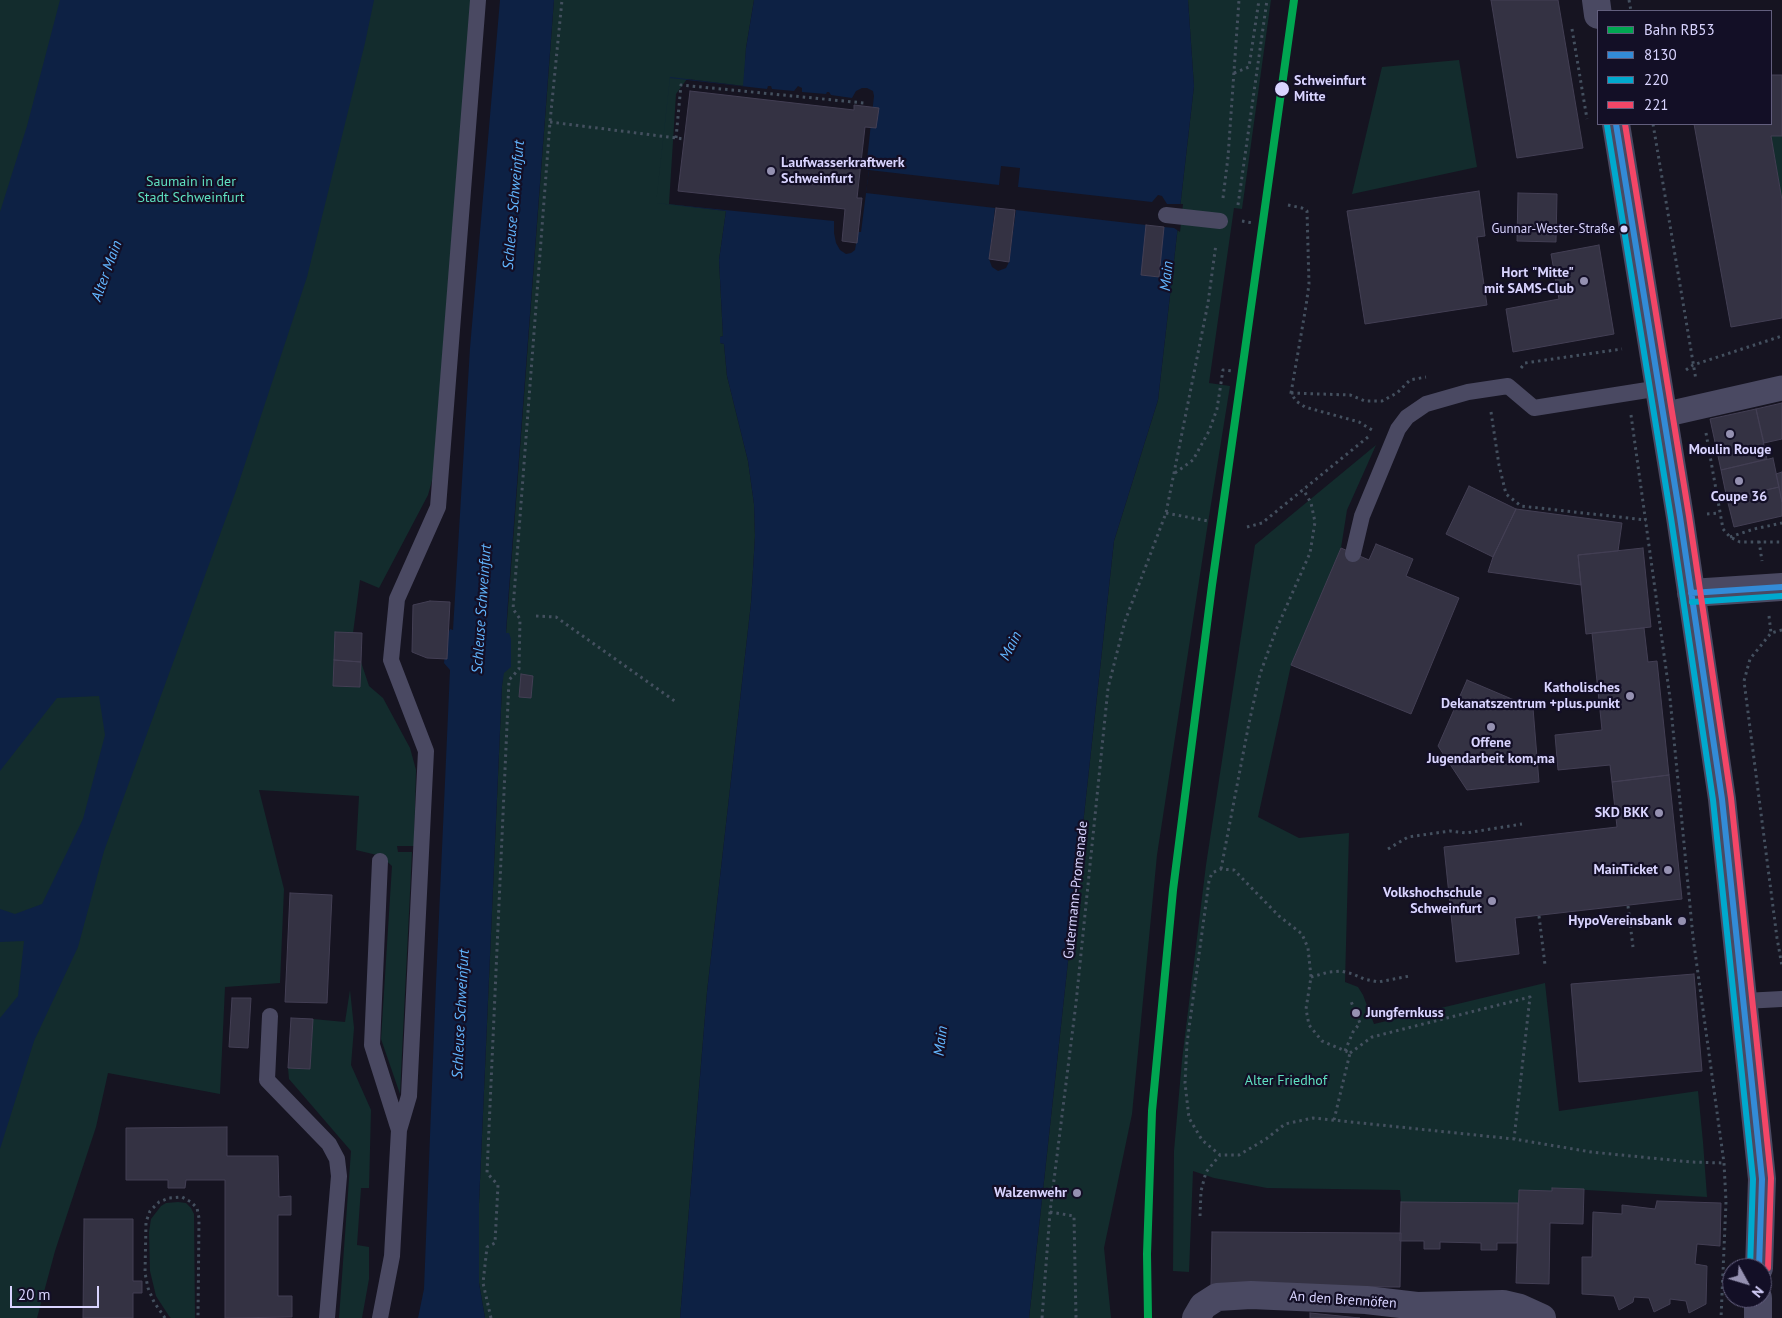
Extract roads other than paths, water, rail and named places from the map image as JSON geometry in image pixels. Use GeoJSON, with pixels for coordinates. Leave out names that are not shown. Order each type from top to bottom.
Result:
{"type":"FeatureCollection","features":[{"type":"Feature","properties":{"kind":"street"},"geometry":{"type":"LineString","coordinates":[[1616,125],[1660,388],[1722,799],[1762,1178],[1772,1226],[1763,1258]]}},
{"type":"Feature","properties":{"kind":"street"},"geometry":{"type":"LineString","coordinates":[[1663,415],[1782,388]]}},
{"type":"Feature","properties":{"kind":"street"},"geometry":{"type":"LineString","coordinates":[[1690,593],[1782,587]]}},
{"type":"Feature","properties":{"kind":"street","name":"An den Brennöfen"},"geometry":{"type":"LineString","coordinates":[[1200,1312],[1217,1297],[1252,1295],[1290,1307],[1366,1300],[1414,1312],[1503,1304],[1520,1308],[1542,1318]]}},
{"type":"Feature","properties":{"kind":"lane"},"geometry":{"type":"LineString","coordinates":[[380,1318],[392,1256],[399,1130],[409,1096],[426,751],[391,660],[397,599],[438,507],[478,0]]}},
{"type":"Feature","properties":{"kind":"lane"},"geometry":{"type":"LineString","coordinates":[[1166,215],[1220,221]]}},
{"type":"Feature","properties":{"kind":"lane"},"geometry":{"type":"LineString","coordinates":[[1353,554],[1362,516],[1398,428],[1407,417],[1426,404],[1468,392],[1508,386],[1534,408],[1660,388]]}},
{"type":"Feature","properties":{"kind":"lane"},"geometry":{"type":"LineString","coordinates":[[380,861],[372,1045],[399,1130]]}},
{"type":"Feature","properties":{"kind":"lane"},"geometry":{"type":"LineString","coordinates":[[1744,1001],[1782,999]]}},
{"type":"Feature","properties":{"kind":"lane"},"geometry":{"type":"LineString","coordinates":[[270,1016],[267,1080],[329,1144],[337,1159],[339,1176],[327,1318]]}},
{"type":"Feature","properties":{"kind":"water","name":"Saumain in der Stadt Schweinfurt"},"geometry":{"type":"Polygon","coordinates":[[[60,0],[374,0],[307,277],[237,488],[104,851],[78,947],[34,1041],[0,1149],[0,1018],[18,996],[24,941],[0,942],[0,909],[15,914],[42,904],[83,819],[105,735],[99,696],[57,698],[0,771],[0,212],[27,126],[60,0]]]}},
{"type":"Feature","properties":{"kind":"water","name":"Schleuse Schweinfurt"},"geometry":{"type":"Polygon","coordinates":[[[500,0],[554,0],[506,633],[509,633],[511,639],[511,667],[504,673],[502,686],[479,1203],[479,1283],[485,1318],[418,1318],[424,1289],[450,670],[444,663],[447,636],[450,629],[453,630],[470,348],[500,0]]]}},
{"type":"Feature","properties":{"kind":"water","name":"Main"},"geometry":{"type":"Polygon","coordinates":[[[754,0],[1188,0],[1194,86],[1158,400],[1114,541],[1029,1318],[680,1318],[707,992],[751,603],[755,536],[754,504],[748,461],[727,376],[724,344],[720,343],[720,337],[723,336],[719,260],[726,211],[656,203],[670,77],[743,86],[746,48],[754,0]],[[670,78],[656,203],[834,221],[836,243],[840,250],[846,254],[855,250],[858,232],[861,232],[869,170],[866,169],[873,91],[862,88],[856,91],[852,98],[831,95],[829,92],[826,94],[802,92],[802,88],[798,86],[794,91],[772,89],[771,86],[768,86],[767,89],[670,78]]]}},
{"type":"Feature","properties":{"kind":"rail line","name":"RB53"},"geometry":{"type":"LineString","coordinates":[[1148,1318],[1147,1254],[1152,1111],[1173,890],[1212,585],[1294,0]]}},
{"type":"Feature","properties":{"kind":"place","name":"Schweinfurt Mitte"},"geometry":{"type":"Point","coordinates":[1282,89]}},
{"type":"Feature","properties":{"kind":"place","name":"Laufwasserkraftwerk Schweinfurt"},"geometry":{"type":"Point","coordinates":[771,171]}},
{"type":"Feature","properties":{"kind":"place","name":"Gunnar-Wester-Straße"},"geometry":{"type":"Point","coordinates":[1624,229]}},
{"type":"Feature","properties":{"kind":"place","name":"Hort \"Mitte\" mit SAMS-Club"},"geometry":{"type":"Point","coordinates":[1584,281]}},
{"type":"Feature","properties":{"kind":"place","name":"Moulin Rouge"},"geometry":{"type":"Point","coordinates":[1730,434]}},
{"type":"Feature","properties":{"kind":"place","name":"Coupe 36"},"geometry":{"type":"Point","coordinates":[1739,481]}},
{"type":"Feature","properties":{"kind":"place","name":"Katholisches Dekanatszentrum +plus.punkt"},"geometry":{"type":"Point","coordinates":[1630,696]}},
{"type":"Feature","properties":{"kind":"place","name":"Offene Jugendarbeit kom,ma"},"geometry":{"type":"Point","coordinates":[1491,727]}},
{"type":"Feature","properties":{"kind":"place","name":"SKD BKK"},"geometry":{"type":"Point","coordinates":[1659,813]}},
{"type":"Feature","properties":{"kind":"place","name":"MainTicket"},"geometry":{"type":"Point","coordinates":[1668,870]}},
{"type":"Feature","properties":{"kind":"place","name":"Volkshochschule Schweinfurt"},"geometry":{"type":"Point","coordinates":[1492,901]}},
{"type":"Feature","properties":{"kind":"place","name":"HypoVereinsbank"},"geometry":{"type":"Point","coordinates":[1682,921]}},
{"type":"Feature","properties":{"kind":"place","name":"Jungfernkuss"},"geometry":{"type":"Point","coordinates":[1356,1013]}},
{"type":"Feature","properties":{"kind":"place","name":"Walzenwehr"},"geometry":{"type":"Point","coordinates":[1077,1193]}},
{"type":"Feature","properties":{"kind":"water label","name":"Alter Main"},"geometry":{"type":"Point","coordinates":[107,271]}},
{"type":"Feature","properties":{"kind":"park label","name":"Alter Friedhof"},"geometry":{"type":"Point","coordinates":[1286,1081]}}]}
